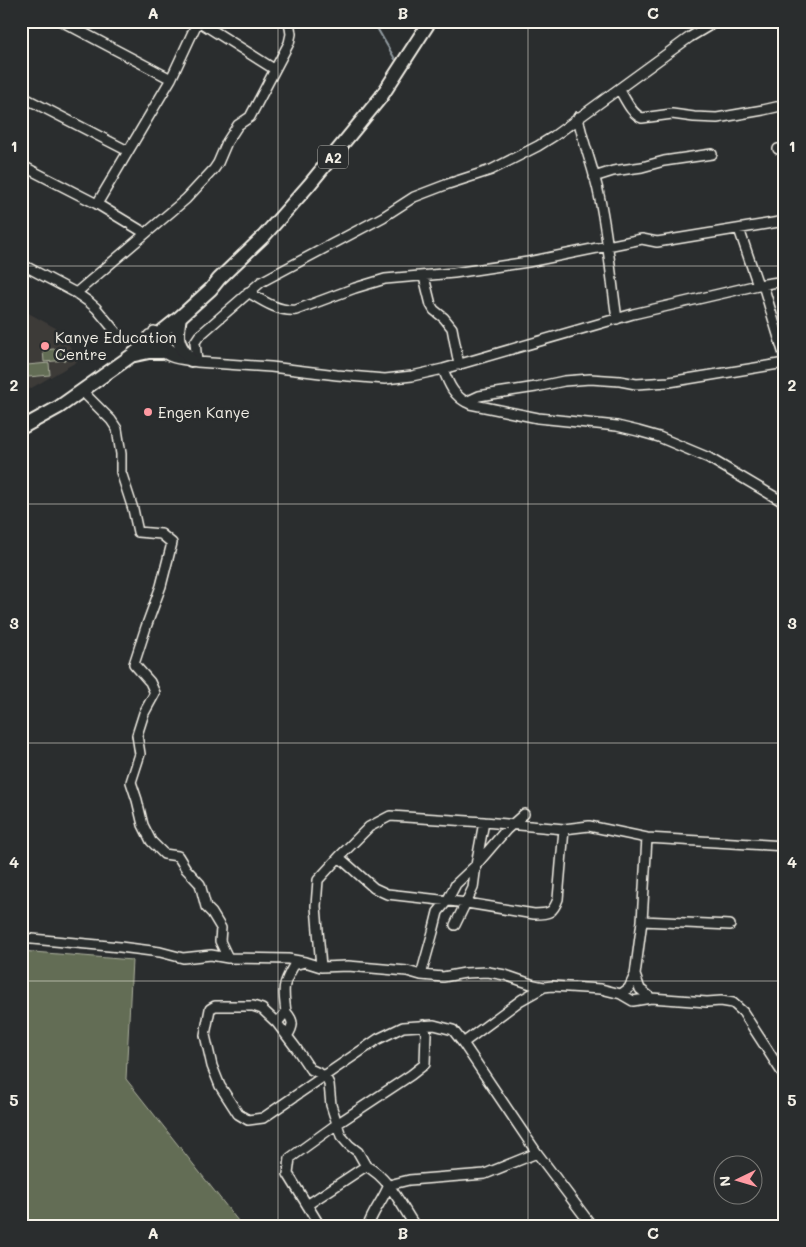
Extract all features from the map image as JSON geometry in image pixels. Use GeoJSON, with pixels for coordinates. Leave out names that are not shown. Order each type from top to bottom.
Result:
{"type":"FeatureCollection","features":[{"type":"Feature","properties":{"kind":"highway","name":"A2"},"geometry":{"type":"LineString","coordinates":[[23,427],[48,414],[131,356],[184,305],[219,279],[264,236],[309,186],[381,97],[430,21]]}},
{"type":"Feature","properties":{"kind":"highway","name":"A2"},"geometry":{"type":"LineString","coordinates":[[23,427],[104,368],[180,318],[219,279]]}},
{"type":"Feature","properties":{"kind":"highway"},"geometry":{"type":"LineString","coordinates":[[180,318],[177,332],[178,340],[181,348],[191,360]]}},
{"type":"Feature","properties":{"kind":"highway"},"geometry":{"type":"LineString","coordinates":[[131,356],[150,352],[162,352]]}},
{"type":"Feature","properties":{"kind":"street"},"geometry":{"type":"LineString","coordinates":[[96,204],[171,79],[198,21],[274,69]]}},
{"type":"Feature","properties":{"kind":"street"},"geometry":{"type":"LineString","coordinates":[[76,293],[186,199],[214,169],[227,142],[238,125],[250,117],[289,43],[291,34],[289,21]]}},
{"type":"Feature","properties":{"kind":"street"},"geometry":{"type":"LineString","coordinates":[[191,360],[195,342],[199,336],[261,282],[383,217],[414,197],[491,170],[538,146],[690,37],[717,21]]}},
{"type":"Feature","properties":{"kind":"street"},"geometry":{"type":"LineString","coordinates":[[63,22],[171,79]]}},
{"type":"Feature","properties":{"kind":"street"},"geometry":{"type":"LineString","coordinates":[[619,89],[636,115],[642,118],[672,114],[717,118],[785,105]]}},
{"type":"Feature","properties":{"kind":"street"},"geometry":{"type":"LineString","coordinates":[[21,111],[24,98],[128,151]]}},
{"type":"Feature","properties":{"kind":"street"},"geometry":{"type":"LineString","coordinates":[[578,117],[599,195],[608,246],[617,318]]}},
{"type":"Feature","properties":{"kind":"street"},"geometry":{"type":"LineString","coordinates":[[594,177],[664,161],[712,154]]}},
{"type":"Feature","properties":{"kind":"street"},"geometry":{"type":"LineString","coordinates":[[21,165],[96,204],[145,233]]}},
{"type":"Feature","properties":{"kind":"street"},"geometry":{"type":"LineString","coordinates":[[248,292],[277,308],[289,311],[385,279],[454,274],[528,262],[642,239],[657,242],[785,221]]}},
{"type":"Feature","properties":{"kind":"street"},"geometry":{"type":"LineString","coordinates":[[739,229],[785,358]]}},
{"type":"Feature","properties":{"kind":"street"},"geometry":{"type":"LineString","coordinates":[[21,264],[76,293],[96,308],[120,337]]}},
{"type":"Feature","properties":{"kind":"street"},"geometry":{"type":"LineString","coordinates":[[424,277],[434,310],[452,328],[459,365]]}},
{"type":"Feature","properties":{"kind":"street"},"geometry":{"type":"LineString","coordinates":[[153,335],[162,352],[169,356],[191,360],[385,379],[412,376],[443,369],[617,318],[785,281]]}},
{"type":"Feature","properties":{"kind":"street"},"geometry":{"type":"LineString","coordinates":[[153,335],[175,354],[191,360]]}},
{"type":"Feature","properties":{"kind":"street"},"geometry":{"type":"LineString","coordinates":[[466,402],[479,396],[497,392],[564,381],[590,379],[636,384],[669,382],[785,362]]}},
{"type":"Feature","properties":{"kind":"street"},"geometry":{"type":"LineString","coordinates":[[443,369],[454,392],[466,402],[476,406],[538,418],[617,426],[659,437],[709,458],[785,504]]}},
{"type":"Feature","properties":{"kind":"street"},"geometry":{"type":"LineString","coordinates":[[82,391],[111,420],[117,429],[121,454],[121,472],[138,532],[161,534],[172,543],[161,586],[134,664],[150,682],[155,693],[144,713],[138,735],[140,754],[132,782],[143,825],[151,841],[164,854],[178,856],[186,869],[200,884],[206,908],[212,913],[221,928],[220,941],[211,955]]}},
{"type":"Feature","properties":{"kind":"street"},"geometry":{"type":"LineString","coordinates":[[421,975],[438,912],[456,884],[476,865],[506,830],[524,814]]}},
{"type":"Feature","properties":{"kind":"street"},"geometry":{"type":"LineString","coordinates":[[321,967],[316,906],[318,880],[339,856],[369,827],[390,816],[564,829],[589,826],[647,838],[785,846]]}},
{"type":"Feature","properties":{"kind":"street"},"geometry":{"type":"LineString","coordinates":[[455,925],[474,888],[484,822]]}},
{"type":"Feature","properties":{"kind":"street"},"geometry":{"type":"LineString","coordinates":[[339,856],[380,892],[447,900],[534,914],[549,912],[555,908],[559,893],[564,829]]}},
{"type":"Feature","properties":{"kind":"street"},"geometry":{"type":"LineString","coordinates":[[621,994],[629,988],[635,975],[642,921],[647,838]]}},
{"type":"Feature","properties":{"kind":"street"},"geometry":{"type":"LineString","coordinates":[[642,921],[730,925]]}},
{"type":"Feature","properties":{"kind":"street"},"geometry":{"type":"LineString","coordinates":[[21,938],[130,948],[160,952],[183,958],[211,955],[228,958],[305,962],[321,967],[348,966],[407,971],[421,975],[443,977],[465,973],[488,972],[505,975],[544,987],[601,990],[621,994],[633,1001],[651,998],[733,1003],[743,1012],[785,1077]]}},
{"type":"Feature","properties":{"kind":"street"},"geometry":{"type":"LineString","coordinates":[[220,941],[228,958]]}},
{"type":"Feature","properties":{"kind":"street"},"geometry":{"type":"LineString","coordinates":[[287,1036],[292,1029],[292,1024],[291,1018],[286,1012],[283,990],[291,962]]}},
{"type":"Feature","properties":{"kind":"street"},"geometry":{"type":"LineString","coordinates":[[635,975],[640,989],[651,998]]}},
{"type":"Feature","properties":{"kind":"street"},"geometry":{"type":"LineString","coordinates":[[520,1000],[528,983]]}},
{"type":"Feature","properties":{"kind":"street"},"geometry":{"type":"LineString","coordinates":[[463,1043],[520,1000],[544,987]]}},
{"type":"Feature","properties":{"kind":"street"},"geometry":{"type":"LineString","coordinates":[[415,1226],[388,1185],[373,1170],[366,1166],[358,1152],[341,1136],[331,1105],[329,1084],[325,1076],[310,1069],[277,1023],[262,1009],[253,1006],[215,1006],[210,1009],[205,1035],[209,1058],[220,1086],[238,1114],[248,1120],[263,1118],[325,1076],[378,1039],[404,1027],[434,1025],[452,1030],[463,1043],[537,1153],[592,1226]]}},
{"type":"Feature","properties":{"kind":"street"},"geometry":{"type":"LineString","coordinates":[[277,1023],[286,1012]]}},
{"type":"Feature","properties":{"kind":"street"},"geometry":{"type":"LineString","coordinates":[[320,1226],[288,1174],[290,1158],[425,1064],[426,1033],[423,1025]]}},
{"type":"Feature","properties":{"kind":"street"},"geometry":{"type":"LineString","coordinates":[[388,1185],[409,1180],[485,1174],[537,1153]]}},
{"type":"Feature","properties":{"kind":"street"},"geometry":{"type":"LineString","coordinates":[[307,1205],[366,1166]]}},
{"type":"Feature","properties":{"kind":"street"},"geometry":{"type":"LineString","coordinates":[[368,1226],[371,1216],[384,1197],[388,1185]]}},
{"type":"Feature","properties":{"kind":"shaded area","name":"Kanye Education Centre"},"geometry":{"type":"Polygon","coordinates":[[[21,309],[61,331],[78,361],[21,394],[21,309]]]}},
{"type":"Feature","properties":{"kind":"green space"},"geometry":{"type":"Polygon","coordinates":[[[65,348],[66,360],[44,362],[43,350],[65,348]]]}},
{"type":"Feature","properties":{"kind":"green space"},"geometry":{"type":"Polygon","coordinates":[[[49,363],[50,375],[28,377],[27,365],[49,363]]]}},
{"type":"Feature","properties":{"kind":"green space"},"geometry":{"type":"Polygon","coordinates":[[[21,951],[132,960],[126,1079],[242,1226],[21,1226],[21,951]]]}},
{"type":"Feature","properties":{"kind":"waterway"},"geometry":{"type":"LineString","coordinates":[[373,21],[395,59]]}},
{"type":"Feature","properties":{"kind":"place","name":"Kanye Education Centre"},"geometry":{"type":"Point","coordinates":[45,346]}},
{"type":"Feature","properties":{"kind":"place","name":"Engen Kanye"},"geometry":{"type":"Point","coordinates":[148,412]}}]}
